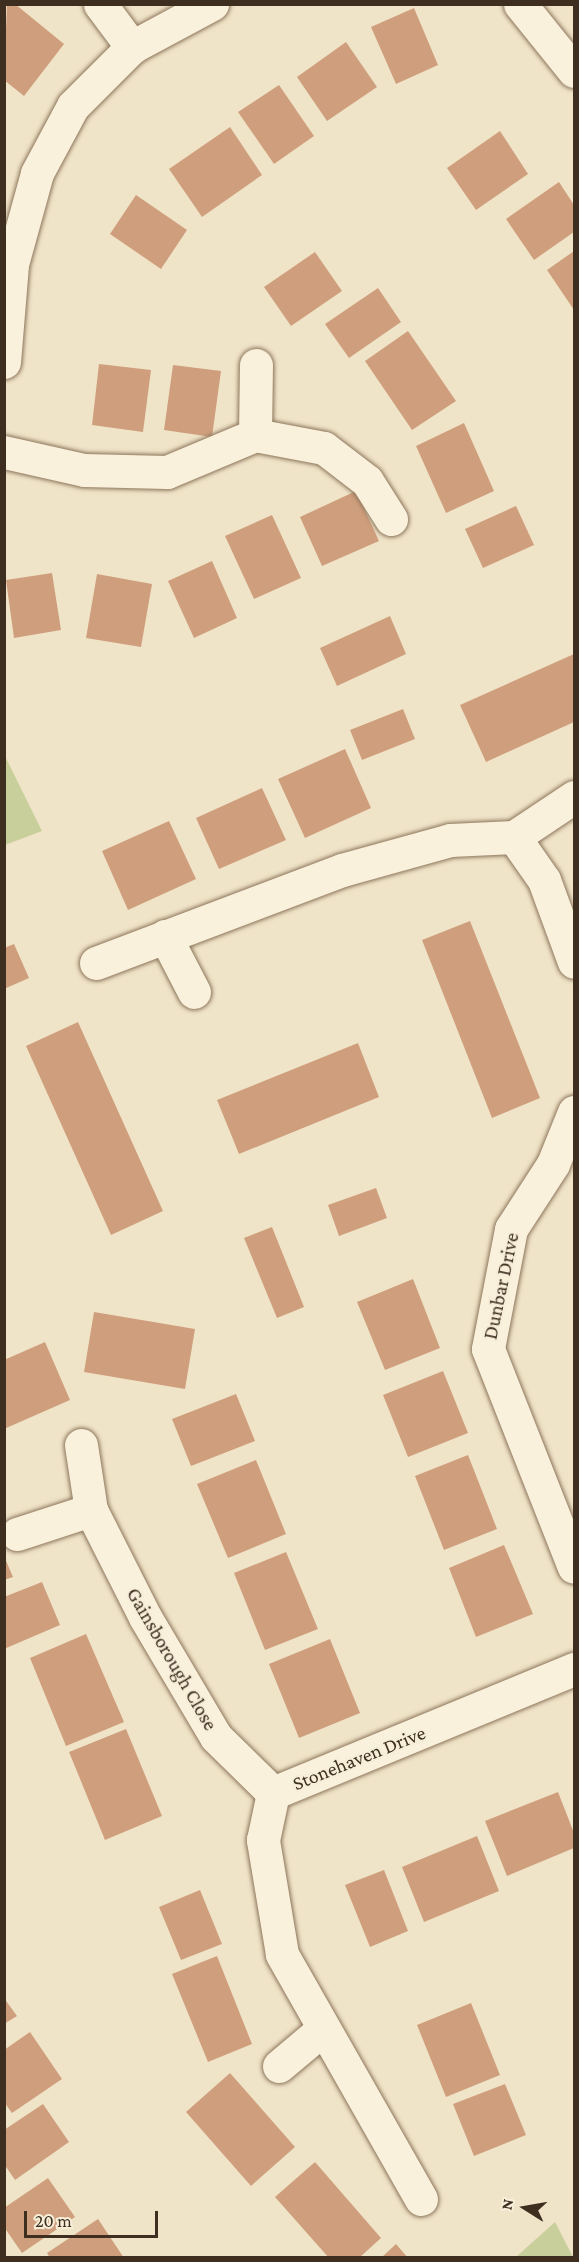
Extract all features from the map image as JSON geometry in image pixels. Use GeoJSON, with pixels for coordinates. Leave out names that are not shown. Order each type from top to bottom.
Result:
{"type":"FeatureCollection","features":[{"type":"Feature","properties":{"kind":"street"},"geometry":{"type":"LineString","coordinates":[[99,4],[132,47]]}},
{"type":"Feature","properties":{"kind":"street"},"geometry":{"type":"LineString","coordinates":[[4,362],[8,263],[37,173],[68,116],[132,47],[212,4]]}},
{"type":"Feature","properties":{"kind":"street"},"geometry":{"type":"LineString","coordinates":[[520,4],[574,71]]}},
{"type":"Feature","properties":{"kind":"street"},"geometry":{"type":"LineString","coordinates":[[255,435],[256,365]]}},
{"type":"Feature","properties":{"kind":"street"},"geometry":{"type":"LineString","coordinates":[[4,452],[84,470],[167,472],[255,435],[324,448],[367,481],[391,519]]}},
{"type":"Feature","properties":{"kind":"street"},"geometry":{"type":"LineString","coordinates":[[96,963],[342,870],[450,840],[514,837],[574,797]]}},
{"type":"Feature","properties":{"kind":"street"},"geometry":{"type":"LineString","coordinates":[[514,837],[544,880],[574,962]]}},
{"type":"Feature","properties":{"kind":"street"},"geometry":{"type":"LineString","coordinates":[[165,936],[194,992]]}},
{"type":"Feature","properties":{"kind":"street","name":"Dunbar Drive"},"geometry":{"type":"LineString","coordinates":[[574,1112],[552,1164],[511,1228],[488,1349],[574,1567]]}},
{"type":"Feature","properties":{"kind":"street","name":"Gainsborough Close"},"geometry":{"type":"LineString","coordinates":[[81,1445],[91,1510],[146,1617],[216,1737],[273,1793]]}},
{"type":"Feature","properties":{"kind":"street"},"geometry":{"type":"LineString","coordinates":[[17,1534],[91,1510]]}},
{"type":"Feature","properties":{"kind":"street","name":"Stonehaven Drive"},"geometry":{"type":"LineString","coordinates":[[421,2199],[282,1954],[263,1840],[273,1793],[574,1669]]}},
{"type":"Feature","properties":{"kind":"street"},"geometry":{"type":"LineString","coordinates":[[279,2066],[323,2029]]}},
{"type":"Feature","properties":{"kind":"green space"},"geometry":{"type":"Polygon","coordinates":[[[4,754],[42,831],[5,845],[4,845],[4,754]]]}},
{"type":"Feature","properties":{"kind":"green space"},"geometry":{"type":"Polygon","coordinates":[[[555,2222],[573,2257],[516,2257],[555,2222]]]}},
{"type":"Feature","properties":{"kind":"building"},"geometry":{"type":"Polygon","coordinates":[[[7,4],[15,4],[64,44],[24,96],[4,80],[7,4]]]}},
{"type":"Feature","properties":{"kind":"building"},"geometry":{"type":"Polygon","coordinates":[[[414,8],[438,65],[396,84],[371,27],[414,8]]]}},
{"type":"Feature","properties":{"kind":"building"},"geometry":{"type":"Polygon","coordinates":[[[346,42],[377,87],[327,121],[297,77],[346,42]]]}},
{"type":"Feature","properties":{"kind":"building"},"geometry":{"type":"Polygon","coordinates":[[[279,85],[314,136],[274,164],[238,112],[279,85]]]}},
{"type":"Feature","properties":{"kind":"building"},"geometry":{"type":"Polygon","coordinates":[[[230,127],[262,175],[202,217],[169,169],[230,127]]]}},
{"type":"Feature","properties":{"kind":"building"},"geometry":{"type":"Polygon","coordinates":[[[500,131],[528,174],[476,210],[447,168],[500,131]]]}},
{"type":"Feature","properties":{"kind":"building"},"geometry":{"type":"Polygon","coordinates":[[[559,182],[574,205],[574,232],[534,260],[506,219],[559,182]]]}},
{"type":"Feature","properties":{"kind":"building"},"geometry":{"type":"Polygon","coordinates":[[[136,195],[187,230],[161,269],[110,234],[136,195]]]}},
{"type":"Feature","properties":{"kind":"building"},"geometry":{"type":"Polygon","coordinates":[[[574,251],[574,310],[547,270],[574,251]]]}},
{"type":"Feature","properties":{"kind":"building"},"geometry":{"type":"Polygon","coordinates":[[[315,252],[342,291],[291,326],[264,287],[315,252]]]}},
{"type":"Feature","properties":{"kind":"building"},"geometry":{"type":"Polygon","coordinates":[[[378,288],[401,322],[349,358],[325,324],[378,288]]]}},
{"type":"Feature","properties":{"kind":"building"},"geometry":{"type":"Polygon","coordinates":[[[408,331],[456,401],[412,430],[365,361],[408,331]]]}},
{"type":"Feature","properties":{"kind":"building"},"geometry":{"type":"Polygon","coordinates":[[[99,364],[151,370],[143,432],[92,425],[99,364]]]}},
{"type":"Feature","properties":{"kind":"building"},"geometry":{"type":"Polygon","coordinates":[[[173,365],[221,371],[212,437],[164,430],[173,365]]]}},
{"type":"Feature","properties":{"kind":"building"},"geometry":{"type":"Polygon","coordinates":[[[464,423],[494,491],[446,513],[416,446],[464,423]]]}},
{"type":"Feature","properties":{"kind":"building"},"geometry":{"type":"Polygon","coordinates":[[[356,491],[379,541],[322,566],[300,517],[356,491]]]}},
{"type":"Feature","properties":{"kind":"building"},"geometry":{"type":"Polygon","coordinates":[[[516,506],[534,545],[483,568],[465,529],[516,506]]]}},
{"type":"Feature","properties":{"kind":"building"},"geometry":{"type":"Polygon","coordinates":[[[272,515],[301,578],[254,599],[225,536],[272,515]]]}},
{"type":"Feature","properties":{"kind":"building"},"geometry":{"type":"Polygon","coordinates":[[[212,561],[237,618],[194,638],[168,581],[212,561]]]}},
{"type":"Feature","properties":{"kind":"building"},"geometry":{"type":"Polygon","coordinates":[[[52,573],[61,630],[14,638],[6,580],[52,573]]]}},
{"type":"Feature","properties":{"kind":"building"},"geometry":{"type":"Polygon","coordinates":[[[97,574],[152,584],[141,647],[86,638],[97,574]]]}},
{"type":"Feature","properties":{"kind":"building"},"geometry":{"type":"Polygon","coordinates":[[[390,616],[406,654],[337,686],[320,648],[390,616]]]}},
{"type":"Feature","properties":{"kind":"building"},"geometry":{"type":"Polygon","coordinates":[[[574,654],[574,722],[486,762],[460,705],[574,654]]]}},
{"type":"Feature","properties":{"kind":"building"},"geometry":{"type":"Polygon","coordinates":[[[403,709],[415,739],[362,760],[350,730],[403,709]]]}},
{"type":"Feature","properties":{"kind":"building"},"geometry":{"type":"Polygon","coordinates":[[[345,749],[371,808],[305,838],[278,779],[345,749]]]}},
{"type":"Feature","properties":{"kind":"building"},"geometry":{"type":"Polygon","coordinates":[[[262,788],[286,840],[219,869],[196,818],[262,788]]]}},
{"type":"Feature","properties":{"kind":"building"},"geometry":{"type":"Polygon","coordinates":[[[169,821],[196,879],[128,910],[102,851],[169,821]]]}},
{"type":"Feature","properties":{"kind":"building"},"geometry":{"type":"Polygon","coordinates":[[[470,921],[540,1098],[492,1118],[422,940],[470,921]]]}},
{"type":"Feature","properties":{"kind":"building"},"geometry":{"type":"Polygon","coordinates":[[[14,944],[29,978],[4,989],[4,948],[14,944]]]}},
{"type":"Feature","properties":{"kind":"building"},"geometry":{"type":"Polygon","coordinates":[[[78,1022],[163,1211],[111,1235],[26,1046],[78,1022]]]}},
{"type":"Feature","properties":{"kind":"building"},"geometry":{"type":"Polygon","coordinates":[[[358,1043],[379,1097],[239,1154],[217,1100],[358,1043]]]}},
{"type":"Feature","properties":{"kind":"building"},"geometry":{"type":"Polygon","coordinates":[[[376,1188],[387,1218],[339,1236],[328,1205],[376,1188]]]}},
{"type":"Feature","properties":{"kind":"building"},"geometry":{"type":"Polygon","coordinates":[[[272,1227],[304,1307],[277,1318],[244,1238],[272,1227]]]}},
{"type":"Feature","properties":{"kind":"building"},"geometry":{"type":"Polygon","coordinates":[[[413,1279],[440,1348],[385,1370],[357,1302],[413,1279]]]}},
{"type":"Feature","properties":{"kind":"building"},"geometry":{"type":"Polygon","coordinates":[[[94,1312],[195,1329],[185,1389],[84,1372],[94,1312]]]}},
{"type":"Feature","properties":{"kind":"building"},"geometry":{"type":"Polygon","coordinates":[[[45,1342],[70,1400],[4,1429],[4,1360],[45,1342]]]}},
{"type":"Feature","properties":{"kind":"building"},"geometry":{"type":"Polygon","coordinates":[[[443,1371],[468,1433],[408,1457],[383,1395],[443,1371]]]}},
{"type":"Feature","properties":{"kind":"building"},"geometry":{"type":"Polygon","coordinates":[[[236,1394],[255,1441],[191,1466],[172,1419],[236,1394]]]}},
{"type":"Feature","properties":{"kind":"building"},"geometry":{"type":"Polygon","coordinates":[[[468,1455],[497,1529],[444,1550],[415,1476],[468,1455]]]}},
{"type":"Feature","properties":{"kind":"building"},"geometry":{"type":"Polygon","coordinates":[[[256,1460],[286,1534],[228,1558],[197,1484],[256,1460]]]}},
{"type":"Feature","properties":{"kind":"building"},"geometry":{"type":"Polygon","coordinates":[[[504,1545],[533,1614],[476,1637],[449,1568],[504,1545]]]}},
{"type":"Feature","properties":{"kind":"building"},"geometry":{"type":"Polygon","coordinates":[[[286,1552],[318,1629],[265,1650],[234,1573],[286,1552]]]}},
{"type":"Feature","properties":{"kind":"building"},"geometry":{"type":"Polygon","coordinates":[[[4,1556],[13,1577],[4,1580],[4,1556]]]}},
{"type":"Feature","properties":{"kind":"building"},"geometry":{"type":"Polygon","coordinates":[[[42,1582],[60,1625],[4,1649],[4,1597],[42,1582]]]}},
{"type":"Feature","properties":{"kind":"building"},"geometry":{"type":"Polygon","coordinates":[[[86,1634],[124,1722],[66,1746],[30,1658],[86,1634]]]}},
{"type":"Feature","properties":{"kind":"building"},"geometry":{"type":"Polygon","coordinates":[[[330,1639],[360,1713],[299,1738],[269,1664],[330,1639]]]}},
{"type":"Feature","properties":{"kind":"building"},"geometry":{"type":"Polygon","coordinates":[[[126,1729],[162,1816],[105,1840],[69,1752],[126,1729]]]}},
{"type":"Feature","properties":{"kind":"building"},"geometry":{"type":"Polygon","coordinates":[[[558,1792],[574,1833],[574,1848],[507,1876],[485,1821],[558,1792]]]}},
{"type":"Feature","properties":{"kind":"building"},"geometry":{"type":"Polygon","coordinates":[[[477,1836],[499,1891],[424,1922],[402,1867],[477,1836]]]}},
{"type":"Feature","properties":{"kind":"building"},"geometry":{"type":"Polygon","coordinates":[[[384,1870],[408,1931],[370,1947],[345,1885],[384,1870]]]}},
{"type":"Feature","properties":{"kind":"building"},"geometry":{"type":"Polygon","coordinates":[[[200,1890],[222,1944],[181,1960],[159,1907],[200,1890]]]}},
{"type":"Feature","properties":{"kind":"building"},"geometry":{"type":"Polygon","coordinates":[[[217,1956],[252,2044],[208,2062],[172,1974],[217,1956]]]}},
{"type":"Feature","properties":{"kind":"building"},"geometry":{"type":"Polygon","coordinates":[[[4,1998],[17,2016],[4,2024],[4,1998]]]}},
{"type":"Feature","properties":{"kind":"building"},"geometry":{"type":"Polygon","coordinates":[[[471,2003],[500,2075],[446,2097],[417,2025],[471,2003]]]}},
{"type":"Feature","properties":{"kind":"building"},"geometry":{"type":"Polygon","coordinates":[[[30,2032],[62,2079],[12,2113],[4,2102],[4,2050],[30,2032]]]}},
{"type":"Feature","properties":{"kind":"building"},"geometry":{"type":"Polygon","coordinates":[[[230,2073],[295,2147],[251,2186],[186,2112],[230,2073]]]}},
{"type":"Feature","properties":{"kind":"building"},"geometry":{"type":"Polygon","coordinates":[[[505,2084],[526,2135],[474,2156],[453,2104],[505,2084]]]}},
{"type":"Feature","properties":{"kind":"building"},"geometry":{"type":"Polygon","coordinates":[[[43,2104],[69,2142],[15,2180],[4,2164],[4,2130],[43,2104]]]}},
{"type":"Feature","properties":{"kind":"building"},"geometry":{"type":"Polygon","coordinates":[[[315,2162],[381,2238],[359,2258],[329,2258],[275,2197],[315,2162]]]}},
{"type":"Feature","properties":{"kind":"building"},"geometry":{"type":"Polygon","coordinates":[[[48,2178],[75,2217],[22,2253],[4,2227],[4,2208],[48,2178]]]}},
{"type":"Feature","properties":{"kind":"building"},"geometry":{"type":"Polygon","coordinates":[[[98,2219],[124,2258],[50,2258],[47,2253],[98,2219]]]}},
{"type":"Feature","properties":{"kind":"building"},"geometry":{"type":"Polygon","coordinates":[[[396,2244],[408,2258],[381,2258],[396,2244]]]}}]}
